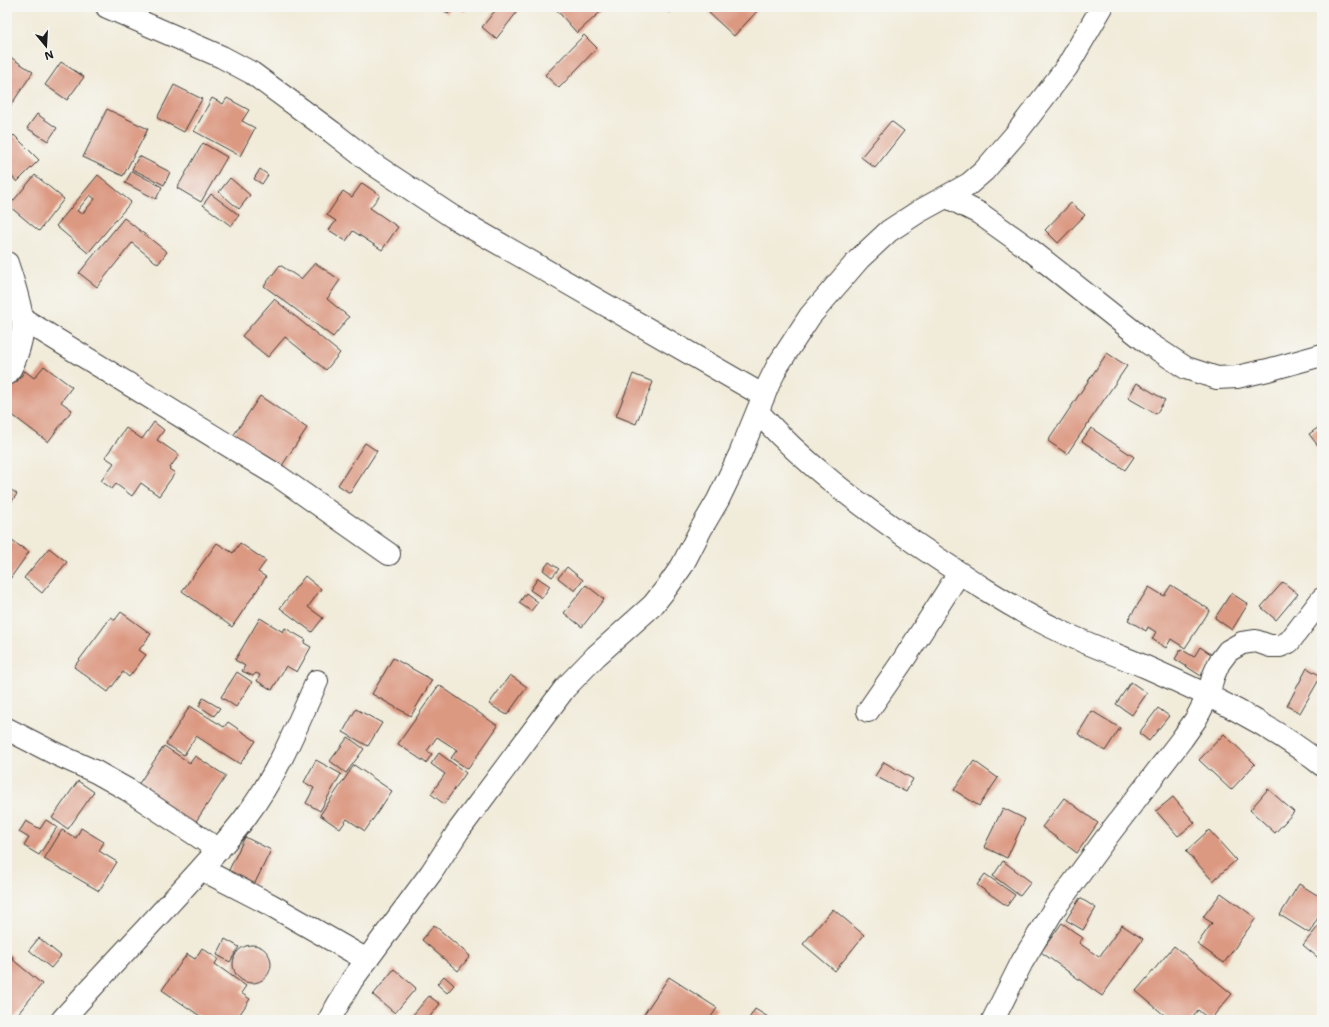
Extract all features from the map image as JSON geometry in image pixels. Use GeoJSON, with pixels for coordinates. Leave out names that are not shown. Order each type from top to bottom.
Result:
{"type":"FeatureCollection","features":[{"type":"Feature","properties":{"kind":"street"},"geometry":{"type":"LineString","coordinates":[[107,7],[222,57],[252,73],[373,164],[453,218],[761,404],[784,441],[888,524],[959,573],[1056,630],[1145,667],[1245,715],[1282,737],[1322,765]]}},
{"type":"Feature","properties":{"kind":"street"},"geometry":{"type":"LineString","coordinates":[[329,1020],[352,980],[427,878],[459,830],[564,688],[596,656],[653,605],[682,566],[718,500],[740,454],[778,365],[810,316],[859,259],[890,231],[918,212],[969,184],[984,171],[1015,135],[1067,67],[1102,7]]}},
{"type":"Feature","properties":{"kind":"street"},"geometry":{"type":"LineString","coordinates":[[947,197],[979,213],[1028,248],[1148,344],[1186,368],[1217,378],[1238,376],[1268,370],[1322,355]]}},
{"type":"Feature","properties":{"kind":"street"},"geometry":{"type":"LineString","coordinates":[[7,263],[23,319],[20,345],[12,368],[7,374]]}},
{"type":"Feature","properties":{"kind":"street"},"geometry":{"type":"LineString","coordinates":[[23,319],[278,476],[389,554]]}},
{"type":"Feature","properties":{"kind":"street"},"geometry":{"type":"LineString","coordinates":[[868,711],[904,659],[959,573]]}},
{"type":"Feature","properties":{"kind":"street"},"geometry":{"type":"LineString","coordinates":[[993,1020],[1022,962],[1054,909],[1196,719],[1208,696],[1213,677],[1219,663],[1228,651],[1242,643],[1256,641],[1270,646],[1285,645],[1289,642],[1322,599]]}},
{"type":"Feature","properties":{"kind":"street"},"geometry":{"type":"LineString","coordinates":[[62,1020],[106,971],[166,909],[219,850],[248,814],[265,788],[318,681]]}},
{"type":"Feature","properties":{"kind":"street"},"geometry":{"type":"LineString","coordinates":[[7,729],[96,772],[128,790],[219,850]]}},
{"type":"Feature","properties":{"kind":"street"},"geometry":{"type":"LineString","coordinates":[[201,869],[271,905],[367,960]]}},
{"type":"Feature","properties":{"kind":"building"},"geometry":{"type":"Polygon","coordinates":[[[439,7],[453,7],[448,14],[439,7]]]}},
{"type":"Feature","properties":{"kind":"building"},"geometry":{"type":"Polygon","coordinates":[[[457,7],[468,7],[464,12],[457,7]]]}},
{"type":"Feature","properties":{"kind":"building"},"geometry":{"type":"Polygon","coordinates":[[[498,7],[521,7],[496,39],[482,27],[498,7]]]}},
{"type":"Feature","properties":{"kind":"building"},"geometry":{"type":"Polygon","coordinates":[[[554,7],[606,7],[577,33],[554,7]]]}},
{"type":"Feature","properties":{"kind":"building"},"geometry":{"type":"Polygon","coordinates":[[[663,7],[675,7],[669,13],[663,7]]]}},
{"type":"Feature","properties":{"kind":"building"},"geometry":{"type":"Polygon","coordinates":[[[715,7],[761,7],[734,36],[709,13],[715,7]]]}},
{"type":"Feature","properties":{"kind":"building"},"geometry":{"type":"Polygon","coordinates":[[[584,35],[597,48],[559,88],[545,75],[584,35]]]}},
{"type":"Feature","properties":{"kind":"building"},"geometry":{"type":"Polygon","coordinates":[[[7,55],[33,72],[11,105],[7,102],[7,55]]]}},
{"type":"Feature","properties":{"kind":"building"},"geometry":{"type":"Polygon","coordinates":[[[61,62],[84,77],[67,100],[45,85],[61,62]]]}},
{"type":"Feature","properties":{"kind":"building"},"geometry":{"type":"Polygon","coordinates":[[[174,85],[202,99],[184,132],[157,118],[174,85]]]}},
{"type":"Feature","properties":{"kind":"building"},"geometry":{"type":"Polygon","coordinates":[[[212,98],[223,104],[227,98],[249,110],[242,121],[255,128],[240,156],[194,131],[212,98]]]}},
{"type":"Feature","properties":{"kind":"building"},"geometry":{"type":"Polygon","coordinates":[[[107,109],[148,129],[123,176],[83,157],[107,109]]]}},
{"type":"Feature","properties":{"kind":"building"},"geometry":{"type":"Polygon","coordinates":[[[37,114],[57,128],[48,141],[27,128],[37,114]]]}},
{"type":"Feature","properties":{"kind":"building"},"geometry":{"type":"Polygon","coordinates":[[[891,121],[904,131],[875,168],[861,157],[891,121]]]}},
{"type":"Feature","properties":{"kind":"building"},"geometry":{"type":"Polygon","coordinates":[[[14,135],[39,160],[17,182],[7,171],[7,142],[14,135]]]}},
{"type":"Feature","properties":{"kind":"building"},"geometry":{"type":"Polygon","coordinates":[[[203,143],[227,157],[201,202],[177,188],[203,143]]]}},
{"type":"Feature","properties":{"kind":"building"},"geometry":{"type":"Polygon","coordinates":[[[139,156],[170,172],[164,185],[132,169],[139,156]]]}},
{"type":"Feature","properties":{"kind":"building"},"geometry":{"type":"Polygon","coordinates":[[[260,169],[268,175],[262,184],[254,179],[260,169]]]}},
{"type":"Feature","properties":{"kind":"building"},"geometry":{"type":"Polygon","coordinates":[[[132,171],[162,187],[156,199],[125,183],[132,171]]]}},
{"type":"Feature","properties":{"kind":"building"},"geometry":{"type":"Polygon","coordinates":[[[35,175],[64,199],[39,231],[9,206],[35,175]]]}},
{"type":"Feature","properties":{"kind":"building"},"geometry":{"type":"Polygon","coordinates":[[[98,175],[131,202],[88,253],[56,226],[98,175]],[[90,195],[77,211],[82,214],[95,199],[90,195]]]}},
{"type":"Feature","properties":{"kind":"building"},"geometry":{"type":"Polygon","coordinates":[[[230,178],[250,195],[239,209],[219,192],[230,178]]]}},
{"type":"Feature","properties":{"kind":"building"},"geometry":{"type":"Polygon","coordinates":[[[362,183],[380,195],[370,208],[398,227],[382,250],[353,231],[346,241],[329,230],[336,221],[327,215],[343,191],[352,197],[362,183]]]}},
{"type":"Feature","properties":{"kind":"building"},"geometry":{"type":"Polygon","coordinates":[[[211,194],[239,215],[231,226],[203,205],[211,194]]]}},
{"type":"Feature","properties":{"kind":"building"},"geometry":{"type":"Polygon","coordinates":[[[1071,203],[1085,215],[1058,243],[1045,230],[1071,203]]]}},
{"type":"Feature","properties":{"kind":"building"},"geometry":{"type":"Polygon","coordinates":[[[124,218],[167,252],[158,264],[132,243],[97,287],[79,273],[124,218]]]}},
{"type":"Feature","properties":{"kind":"building"},"geometry":{"type":"Polygon","coordinates":[[[315,263],[340,280],[327,299],[349,317],[333,337],[264,286],[280,265],[301,279],[315,263]]]}},
{"type":"Feature","properties":{"kind":"building"},"geometry":{"type":"Polygon","coordinates":[[[274,299],[340,353],[326,370],[285,337],[268,357],[242,336],[274,299]]]}},
{"type":"Feature","properties":{"kind":"building"},"geometry":{"type":"Polygon","coordinates":[[[1107,353],[1127,366],[1067,454],[1048,441],[1107,353]]]}},
{"type":"Feature","properties":{"kind":"building"},"geometry":{"type":"Polygon","coordinates":[[[44,366],[72,387],[61,402],[72,410],[48,442],[7,411],[7,386],[12,380],[16,383],[25,371],[34,378],[44,366]]]}},
{"type":"Feature","properties":{"kind":"building"},"geometry":{"type":"Polygon","coordinates":[[[633,374],[653,382],[636,424],[616,416],[633,374]]]}},
{"type":"Feature","properties":{"kind":"building"},"geometry":{"type":"Polygon","coordinates":[[[1137,383],[1165,400],[1156,414],[1128,398],[1137,383]]]}},
{"type":"Feature","properties":{"kind":"building"},"geometry":{"type":"Polygon","coordinates":[[[260,396],[307,428],[279,470],[231,439],[260,396]]]}},
{"type":"Feature","properties":{"kind":"building"},"geometry":{"type":"Polygon","coordinates":[[[154,422],[164,430],[157,440],[179,455],[169,469],[175,473],[159,496],[141,483],[132,496],[116,484],[112,489],[101,481],[114,463],[105,457],[126,428],[142,439],[154,422]]]}},
{"type":"Feature","properties":{"kind":"building"},"geometry":{"type":"Polygon","coordinates":[[[1322,425],[1322,451],[1309,434],[1322,425]]]}},
{"type":"Feature","properties":{"kind":"building"},"geometry":{"type":"Polygon","coordinates":[[[1091,428],[1134,457],[1125,470],[1082,441],[1091,428]]]}},
{"type":"Feature","properties":{"kind":"building"},"geometry":{"type":"Polygon","coordinates":[[[365,443],[377,451],[350,493],[338,485],[365,443]]]}},
{"type":"Feature","properties":{"kind":"building"},"geometry":{"type":"Polygon","coordinates":[[[7,487],[17,494],[7,508],[7,487]]]}},
{"type":"Feature","properties":{"kind":"building"},"geometry":{"type":"Polygon","coordinates":[[[12,541],[29,552],[7,583],[7,548],[12,541]]]}},
{"type":"Feature","properties":{"kind":"building"},"geometry":{"type":"Polygon","coordinates":[[[217,543],[233,553],[240,543],[266,561],[258,572],[266,577],[232,627],[182,591],[217,543]]]}},
{"type":"Feature","properties":{"kind":"building"},"geometry":{"type":"Polygon","coordinates":[[[49,548],[67,562],[42,593],[24,578],[49,548]]]}},
{"type":"Feature","properties":{"kind":"building"},"geometry":{"type":"Polygon","coordinates":[[[549,562],[559,569],[552,577],[543,570],[549,562]]]}},
{"type":"Feature","properties":{"kind":"building"},"geometry":{"type":"Polygon","coordinates":[[[567,567],[583,580],[575,591],[558,578],[567,567]]]}},
{"type":"Feature","properties":{"kind":"building"},"geometry":{"type":"Polygon","coordinates":[[[305,576],[321,589],[308,607],[323,618],[312,632],[280,608],[305,576]]]}},
{"type":"Feature","properties":{"kind":"building"},"geometry":{"type":"Polygon","coordinates":[[[538,578],[550,586],[542,598],[530,590],[538,578]]]}},
{"type":"Feature","properties":{"kind":"building"},"geometry":{"type":"Polygon","coordinates":[[[1283,582],[1298,594],[1276,620],[1261,607],[1283,582]]]}},
{"type":"Feature","properties":{"kind":"building"},"geometry":{"type":"Polygon","coordinates":[[[586,585],[604,599],[582,627],[564,613],[586,585]]]}},
{"type":"Feature","properties":{"kind":"building"},"geometry":{"type":"Polygon","coordinates":[[[1171,585],[1210,610],[1185,648],[1171,639],[1166,648],[1152,639],[1156,632],[1148,627],[1146,631],[1128,620],[1149,587],[1164,596],[1171,585]]]}},
{"type":"Feature","properties":{"kind":"building"},"geometry":{"type":"Polygon","coordinates":[[[526,593],[538,602],[531,611],[519,603],[526,593]]]}},
{"type":"Feature","properties":{"kind":"building"},"geometry":{"type":"Polygon","coordinates":[[[1231,593],[1248,604],[1232,630],[1215,618],[1231,593]]]}},
{"type":"Feature","properties":{"kind":"building"},"geometry":{"type":"Polygon","coordinates":[[[121,612],[151,634],[139,650],[146,655],[129,677],[123,672],[108,692],[74,667],[111,617],[115,620],[121,612]]]}},
{"type":"Feature","properties":{"kind":"building"},"geometry":{"type":"Polygon","coordinates":[[[260,618],[283,632],[285,628],[306,640],[304,643],[311,647],[297,672],[286,666],[272,690],[257,681],[260,675],[256,673],[253,676],[242,671],[245,666],[235,660],[260,618]]]}},
{"type":"Feature","properties":{"kind":"building"},"geometry":{"type":"Polygon","coordinates":[[[1200,647],[1214,656],[1201,676],[1175,659],[1181,649],[1194,657],[1200,647]]]}},
{"type":"Feature","properties":{"kind":"building"},"geometry":{"type":"Polygon","coordinates":[[[393,658],[432,680],[411,716],[372,694],[393,658]]]}},
{"type":"Feature","properties":{"kind":"building"},"geometry":{"type":"Polygon","coordinates":[[[1307,668],[1321,676],[1300,713],[1287,706],[1307,668]]]}},
{"type":"Feature","properties":{"kind":"building"},"geometry":{"type":"Polygon","coordinates":[[[237,672],[252,682],[236,707],[221,697],[237,672]]]}},
{"type":"Feature","properties":{"kind":"building"},"geometry":{"type":"Polygon","coordinates":[[[510,675],[527,687],[507,715],[489,704],[510,675]]]}},
{"type":"Feature","properties":{"kind":"building"},"geometry":{"type":"Polygon","coordinates":[[[1131,682],[1147,693],[1132,715],[1116,704],[1131,682]]]}},
{"type":"Feature","properties":{"kind":"building"},"geometry":{"type":"Polygon","coordinates":[[[439,685],[498,726],[468,769],[451,758],[457,750],[437,737],[427,751],[432,754],[426,763],[398,744],[439,685]]]}},
{"type":"Feature","properties":{"kind":"building"},"geometry":{"type":"Polygon","coordinates":[[[203,698],[220,708],[214,716],[199,706],[203,698]]]}},
{"type":"Feature","properties":{"kind":"building"},"geometry":{"type":"Polygon","coordinates":[[[190,706],[224,727],[228,722],[256,741],[240,764],[196,736],[184,755],[166,744],[190,706]]]}},
{"type":"Feature","properties":{"kind":"building"},"geometry":{"type":"Polygon","coordinates":[[[1158,708],[1169,716],[1149,741],[1139,733],[1158,708]]]}},
{"type":"Feature","properties":{"kind":"building"},"geometry":{"type":"Polygon","coordinates":[[[356,709],[382,723],[368,746],[343,732],[356,709]]]}},
{"type":"Feature","properties":{"kind":"building"},"geometry":{"type":"Polygon","coordinates":[[[1092,711],[1120,728],[1105,751],[1078,734],[1092,711]]]}},
{"type":"Feature","properties":{"kind":"building"},"geometry":{"type":"Polygon","coordinates":[[[1224,734],[1255,764],[1231,790],[1199,760],[1224,734]]]}},
{"type":"Feature","properties":{"kind":"building"},"geometry":{"type":"Polygon","coordinates":[[[348,737],[364,749],[346,773],[330,761],[348,737]]]}},
{"type":"Feature","properties":{"kind":"building"},"geometry":{"type":"Polygon","coordinates":[[[164,746],[190,763],[195,756],[226,776],[193,826],[136,788],[164,746]]]}},
{"type":"Feature","properties":{"kind":"building"},"geometry":{"type":"Polygon","coordinates":[[[439,753],[466,773],[444,804],[431,794],[445,774],[431,764],[439,753]]]}},
{"type":"Feature","properties":{"kind":"building"},"geometry":{"type":"Polygon","coordinates":[[[316,760],[341,774],[320,811],[306,803],[314,788],[304,782],[316,760]]]}},
{"type":"Feature","properties":{"kind":"building"},"geometry":{"type":"Polygon","coordinates":[[[974,761],[998,778],[979,806],[954,790],[974,761]]]}},
{"type":"Feature","properties":{"kind":"building"},"geometry":{"type":"Polygon","coordinates":[[[884,762],[913,779],[906,792],[875,776],[884,762]]]}},
{"type":"Feature","properties":{"kind":"building"},"geometry":{"type":"Polygon","coordinates":[[[354,765],[392,791],[365,831],[347,819],[340,829],[320,815],[354,765]]]}},
{"type":"Feature","properties":{"kind":"building"},"geometry":{"type":"Polygon","coordinates":[[[78,781],[94,792],[68,829],[52,818],[78,781]]]}},
{"type":"Feature","properties":{"kind":"building"},"geometry":{"type":"Polygon","coordinates":[[[1268,789],[1294,812],[1275,833],[1250,810],[1268,789]]]}},
{"type":"Feature","properties":{"kind":"building"},"geometry":{"type":"Polygon","coordinates":[[[1173,797],[1195,823],[1178,836],[1156,811],[1173,797]]]}},
{"type":"Feature","properties":{"kind":"building"},"geometry":{"type":"Polygon","coordinates":[[[1064,798],[1098,823],[1077,853],[1042,827],[1064,798]]]}},
{"type":"Feature","properties":{"kind":"building"},"geometry":{"type":"Polygon","coordinates":[[[1003,808],[1025,819],[1007,858],[984,847],[1003,808]]]}},
{"type":"Feature","properties":{"kind":"building"},"geometry":{"type":"Polygon","coordinates":[[[46,820],[57,827],[39,855],[24,846],[29,838],[19,832],[26,821],[40,829],[46,820]]]}},
{"type":"Feature","properties":{"kind":"building"},"geometry":{"type":"Polygon","coordinates":[[[81,828],[104,842],[99,851],[117,862],[99,891],[44,859],[62,830],[76,838],[81,828]]]}},
{"type":"Feature","properties":{"kind":"building"},"geometry":{"type":"Polygon","coordinates":[[[1209,830],[1236,860],[1213,881],[1186,851],[1209,830]]]}},
{"type":"Feature","properties":{"kind":"building"},"geometry":{"type":"Polygon","coordinates":[[[245,837],[271,850],[253,887],[227,874],[245,837]]]}},
{"type":"Feature","properties":{"kind":"building"},"geometry":{"type":"Polygon","coordinates":[[[1003,861],[1031,882],[1020,896],[993,876],[1003,861]]]}},
{"type":"Feature","properties":{"kind":"building"},"geometry":{"type":"Polygon","coordinates":[[[985,874],[1015,895],[1007,906],[977,885],[985,874]]]}},
{"type":"Feature","properties":{"kind":"building"},"geometry":{"type":"Polygon","coordinates":[[[1299,884],[1322,898],[1322,911],[1309,933],[1280,915],[1299,884]]]}},
{"type":"Feature","properties":{"kind":"building"},"geometry":{"type":"Polygon","coordinates":[[[1221,893],[1256,918],[1224,963],[1197,944],[1212,923],[1203,917],[1221,893]]]}},
{"type":"Feature","properties":{"kind":"building"},"geometry":{"type":"Polygon","coordinates":[[[1080,898],[1096,908],[1083,930],[1066,920],[1080,898]]]}},
{"type":"Feature","properties":{"kind":"building"},"geometry":{"type":"Polygon","coordinates":[[[833,909],[864,935],[835,971],[803,944],[833,909]]]}},
{"type":"Feature","properties":{"kind":"building"},"geometry":{"type":"Polygon","coordinates":[[[1322,922],[1322,961],[1303,945],[1322,922]]]}},
{"type":"Feature","properties":{"kind":"building"},"geometry":{"type":"Polygon","coordinates":[[[1062,923],[1083,938],[1079,943],[1099,957],[1122,925],[1143,939],[1102,996],[1041,952],[1062,923]]]}},
{"type":"Feature","properties":{"kind":"building"},"geometry":{"type":"Polygon","coordinates":[[[434,925],[470,956],[458,971],[422,940],[434,925]]]}},
{"type":"Feature","properties":{"kind":"building"},"geometry":{"type":"Polygon","coordinates":[[[39,938],[61,956],[51,968],[29,950],[39,938]]]}},
{"type":"Feature","properties":{"kind":"building"},"geometry":{"type":"Polygon","coordinates":[[[225,939],[239,947],[230,962],[217,955],[225,939]]]}},
{"type":"Feature","properties":{"kind":"building"},"geometry":{"type":"Polygon","coordinates":[[[248,945],[256,945],[266,950],[270,957],[270,971],[266,978],[256,983],[248,983],[238,978],[236,975],[233,968],[233,960],[238,950],[241,948],[248,945]]]}},
{"type":"Feature","properties":{"kind":"building"},"geometry":{"type":"Polygon","coordinates":[[[1174,946],[1232,994],[1210,1020],[1198,1010],[1190,1020],[1170,1020],[1136,991],[1174,946]]]}},
{"type":"Feature","properties":{"kind":"building"},"geometry":{"type":"Polygon","coordinates":[[[202,948],[218,959],[215,964],[246,986],[241,993],[250,999],[236,1020],[206,1020],[162,990],[187,954],[195,959],[202,948]]]}},
{"type":"Feature","properties":{"kind":"building"},"geometry":{"type":"Polygon","coordinates":[[[7,952],[13,957],[12,959],[42,984],[13,1020],[7,1020],[7,952]]]}},
{"type":"Feature","properties":{"kind":"building"},"geometry":{"type":"Polygon","coordinates":[[[394,969],[416,988],[395,1013],[373,995],[394,969]]]}},
{"type":"Feature","properties":{"kind":"building"},"geometry":{"type":"Polygon","coordinates":[[[444,976],[454,985],[447,993],[437,984],[444,976]]]}},
{"type":"Feature","properties":{"kind":"building"},"geometry":{"type":"Polygon","coordinates":[[[669,977],[717,1008],[709,1020],[640,1020],[669,977]]]}},
{"type":"Feature","properties":{"kind":"building"},"geometry":{"type":"Polygon","coordinates":[[[429,996],[440,1004],[427,1020],[417,1020],[412,1016],[429,996]]]}},
{"type":"Feature","properties":{"kind":"building"},"geometry":{"type":"Polygon","coordinates":[[[755,1009],[773,1020],[748,1020],[755,1009]]]}}]}
